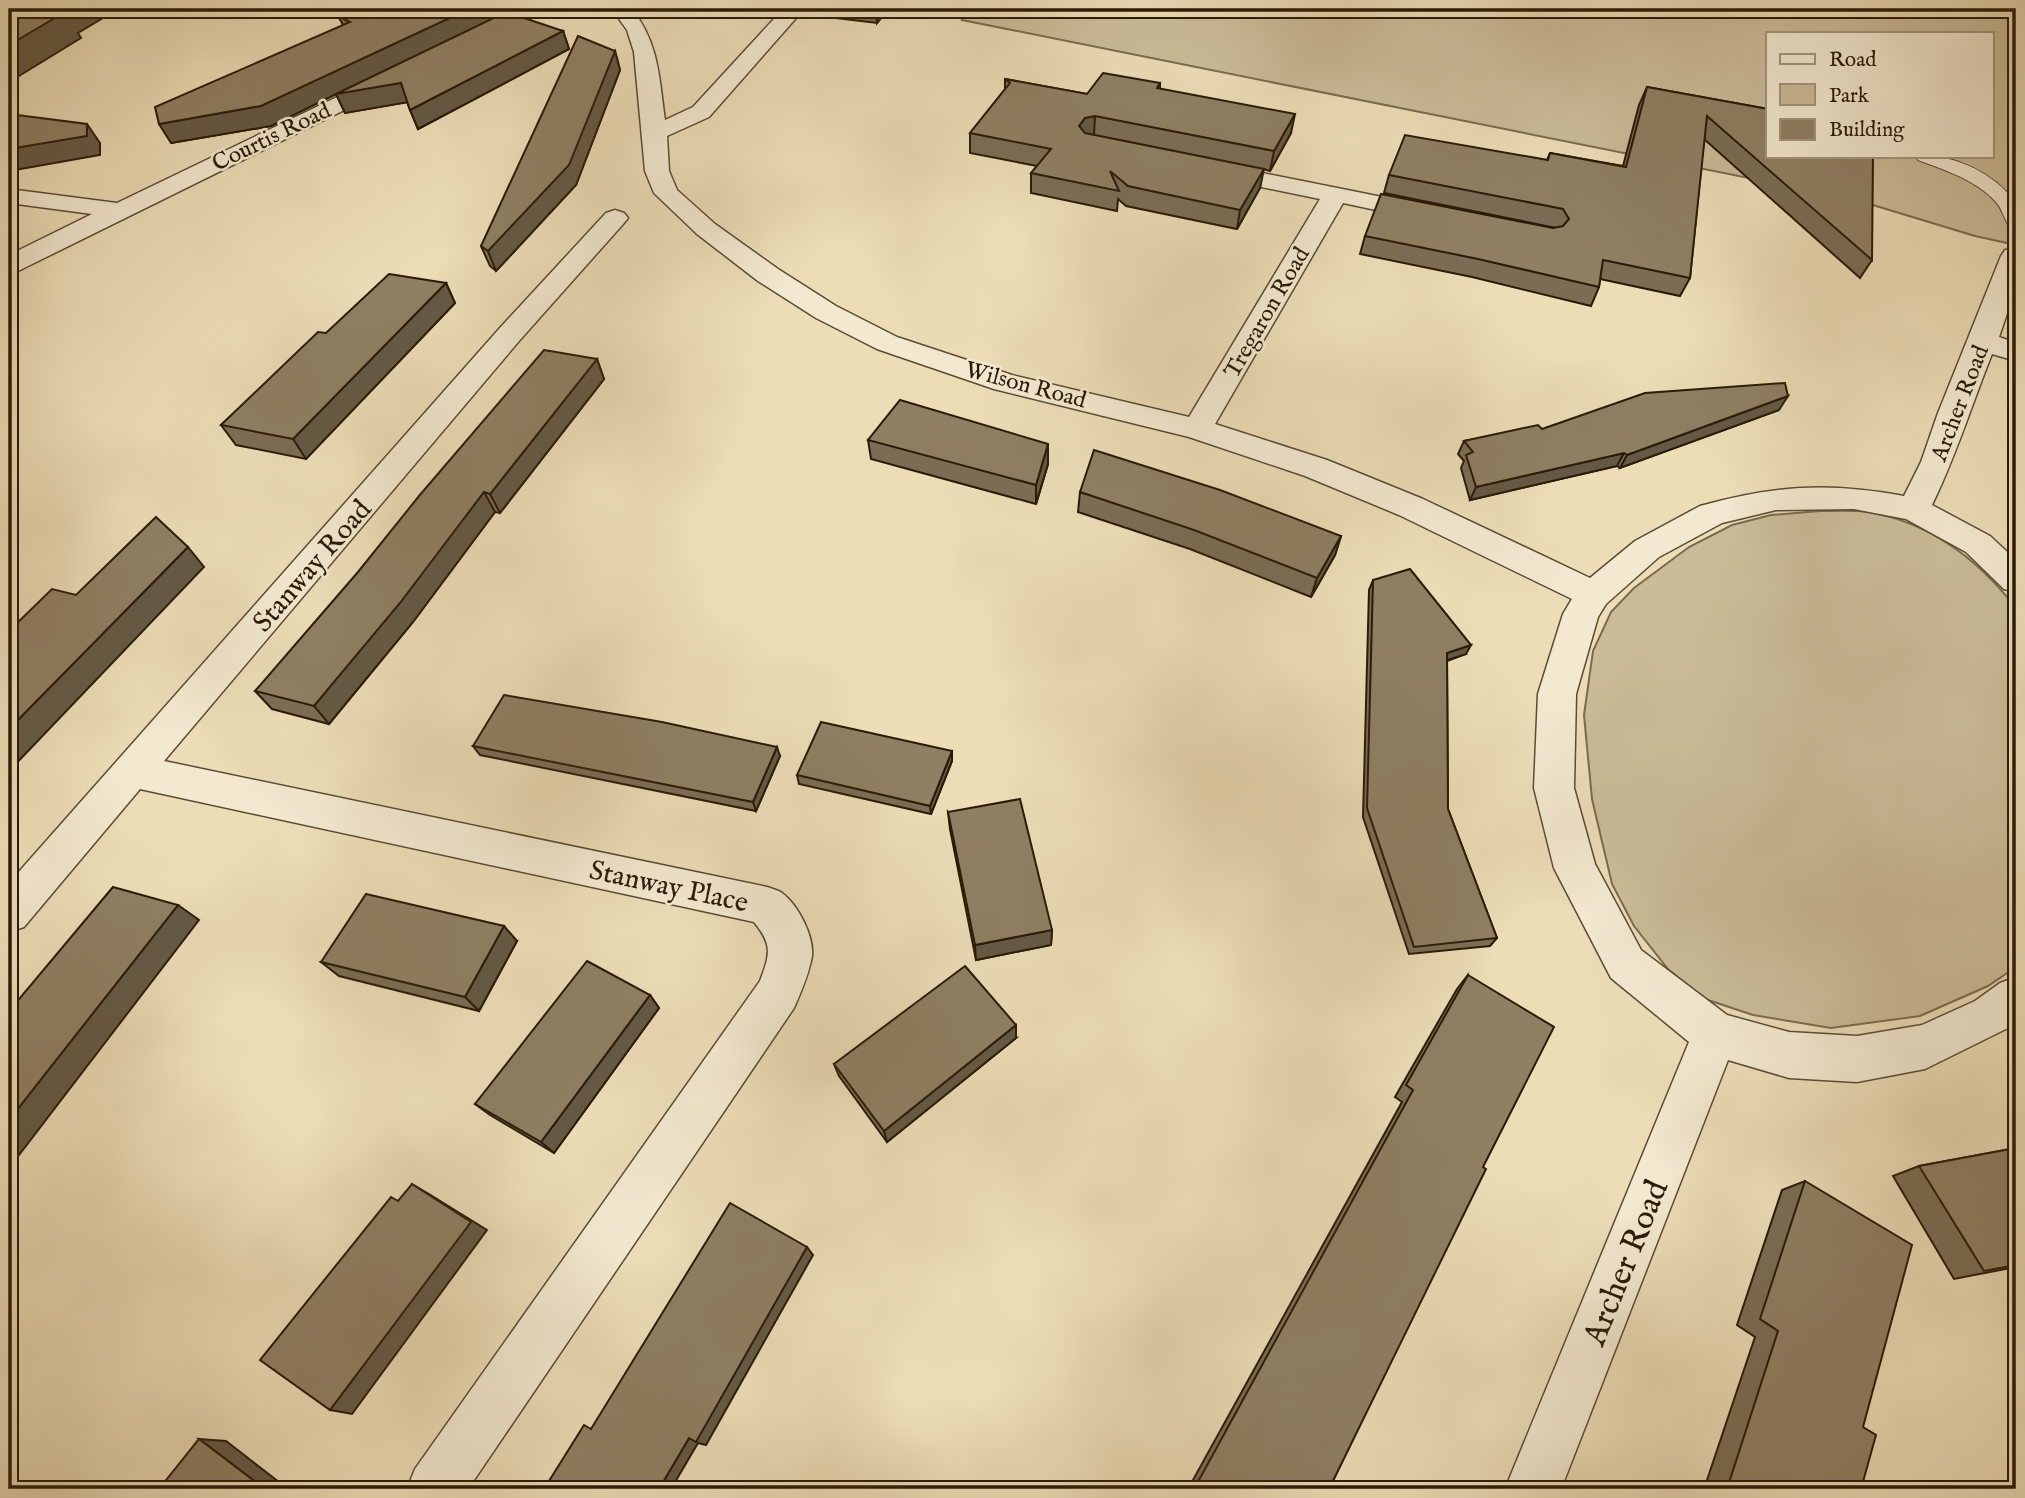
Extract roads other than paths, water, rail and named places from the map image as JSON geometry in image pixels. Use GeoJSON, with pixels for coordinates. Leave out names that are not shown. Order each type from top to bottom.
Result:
{"type":"FeatureCollection","features":[{"type":"Feature","properties":{"kind":"street"},"geometry":{"type":"LineString","coordinates":[[449,50],[535,9]]}},
{"type":"Feature","properties":{"kind":"street","name":"Wilson Road"},"geometry":{"type":"LineString","coordinates":[[622,9],[637,29],[645,52],[656,133],[657,171],[666,193],[706,229],[768,275],[826,312],[887,342],[1004,382],[1197,429],[1316,468],[1411,507],[1594,595]]}},
{"type":"Feature","properties":{"kind":"street"},"geometry":{"type":"LineString","coordinates":[[656,133],[701,112],[794,9]]}},
{"type":"Feature","properties":{"kind":"street","name":"Courtis Road"},"geometry":{"type":"LineString","coordinates":[[9,265],[116,210],[411,68]]}},
{"type":"Feature","properties":{"kind":"street"},"geometry":{"type":"LineString","coordinates":[[1187,165],[1454,218]]}},
{"type":"Feature","properties":{"kind":"street","name":"Tregaron Road"},"geometry":{"type":"LineString","coordinates":[[1197,429],[1335,195]]}},
{"type":"Feature","properties":{"kind":"street"},"geometry":{"type":"LineString","coordinates":[[9,197],[116,210]]}},
{"type":"Feature","properties":{"kind":"street","name":"Stanway Road"},"geometry":{"type":"LineString","coordinates":[[9,913],[509,335],[615,218]]}},
{"type":"Feature","properties":{"kind":"street","name":"Archer Road"},"geometry":{"type":"LineString","coordinates":[[1914,509],[1937,463],[1953,413],[1983,341],[2015,252]]}},
{"type":"Feature","properties":{"kind":"street"},"geometry":{"type":"LineString","coordinates":[[1983,341],[2016,352]]}},
{"type":"Feature","properties":{"kind":"street"},"geometry":{"type":"LineString","coordinates":[[2016,580],[1978,544],[1914,509],[1854,498],[1776,499],[1713,514],[1647,549],[1594,595],[1581,614],[1557,694],[1554,788],[1575,868],[1626,964],[1715,1034],[1789,1055],[1857,1059],[1925,1048],[1991,1017],[2016,998]]}},
{"type":"Feature","properties":{"kind":"street","name":"Stanway Place"},"geometry":{"type":"LineString","coordinates":[[133,771],[767,906],[787,929],[792,956],[778,993],[435,1489]]}},
{"type":"Feature","properties":{"kind":"street","name":"Archer Road"},"geometry":{"type":"LineString","coordinates":[[1534,1489],[1715,1034]]}},
{"type":"Feature","properties":{"kind":"lane"},"geometry":{"type":"LineString","coordinates":[[1930,158],[1949,165],[1994,190],[2014,214],[2016,222]]}}]}
